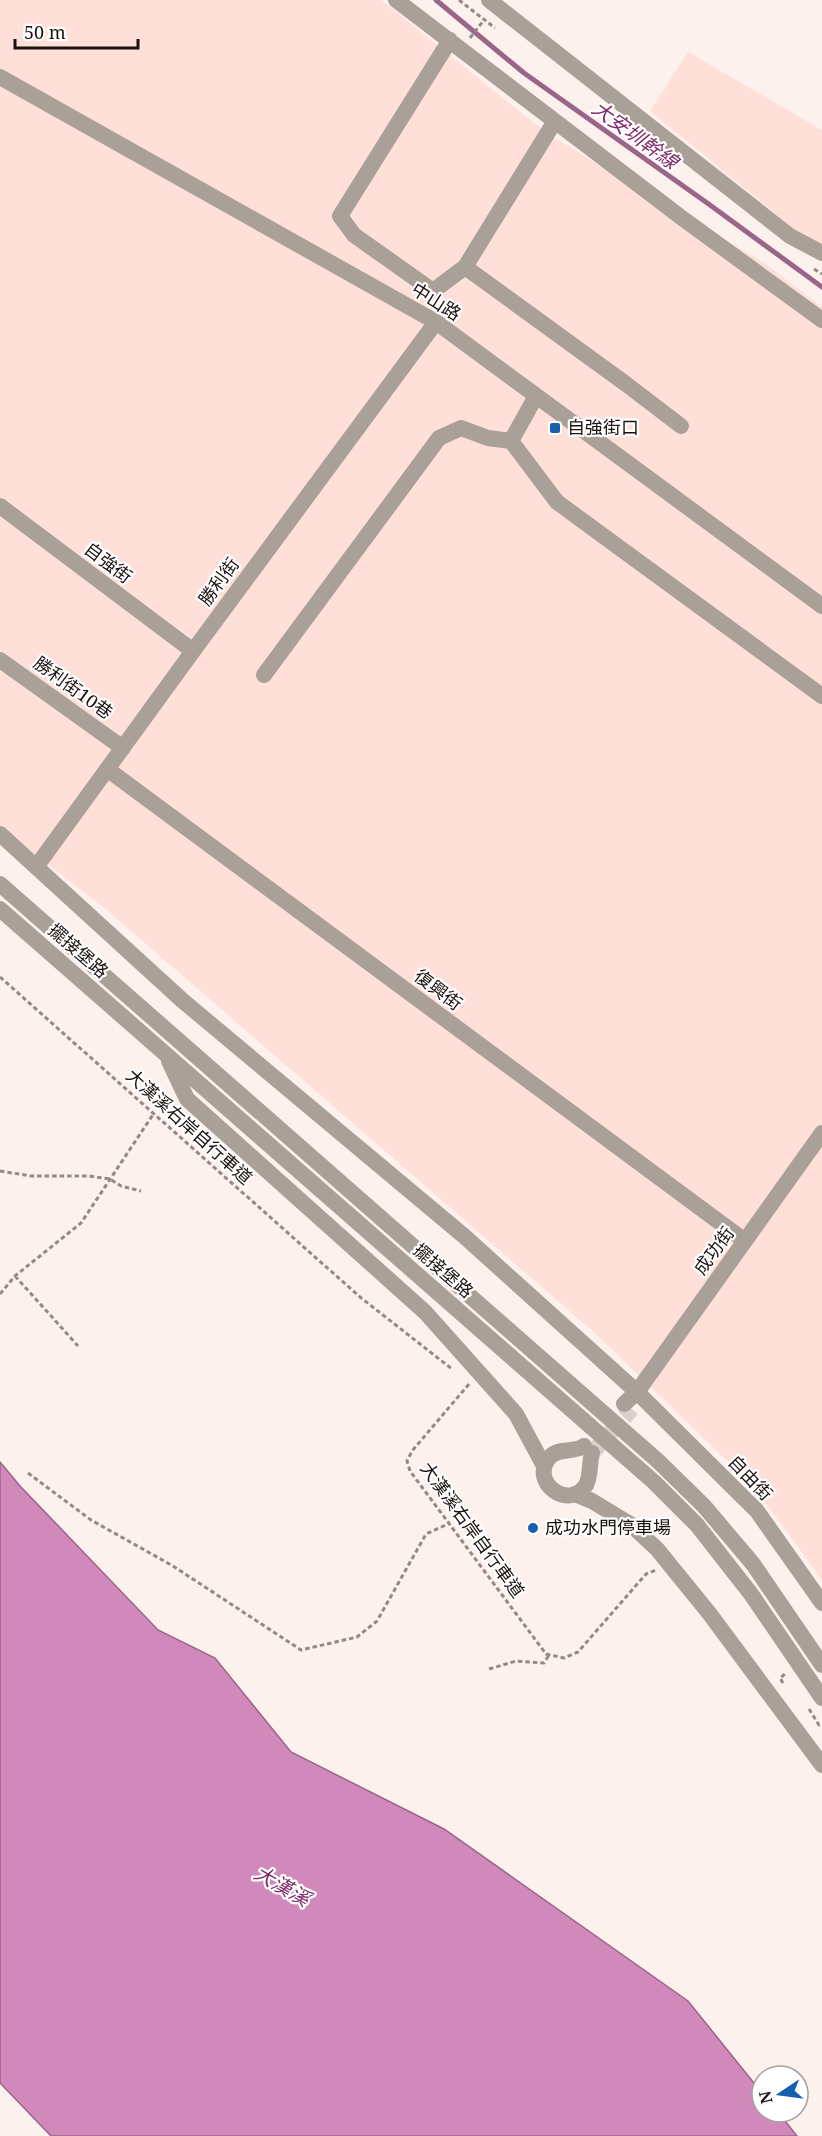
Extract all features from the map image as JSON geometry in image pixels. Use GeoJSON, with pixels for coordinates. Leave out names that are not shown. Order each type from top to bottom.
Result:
{"type":"FeatureCollection","features":[{"type":"Feature","properties":{"kind":"street"},"geometry":{"type":"LineString","coordinates":[[396,0],[682,218],[822,320]]}},
{"type":"Feature","properties":{"kind":"street"},"geometry":{"type":"LineString","coordinates":[[489,0],[790,236],[822,253]]}},
{"type":"Feature","properties":{"kind":"street"},"geometry":{"type":"LineString","coordinates":[[450,40],[340,216],[354,235],[433,291],[465,267],[555,121]]}},
{"type":"Feature","properties":{"kind":"street","name":"中山路"},"geometry":{"type":"LineString","coordinates":[[0,77],[436,322],[822,606]]}},
{"type":"Feature","properties":{"kind":"street"},"geometry":{"type":"LineString","coordinates":[[465,267],[681,426]]}},
{"type":"Feature","properties":{"kind":"street","name":"勝利街"},"geometry":{"type":"LineString","coordinates":[[36,867],[436,322]]}},
{"type":"Feature","properties":{"kind":"street"},"geometry":{"type":"LineString","coordinates":[[511,441],[536,396]]}},
{"type":"Feature","properties":{"kind":"street"},"geometry":{"type":"LineString","coordinates":[[264,675],[439,438],[461,428],[488,438],[511,441],[557,502],[822,696]]}},
{"type":"Feature","properties":{"kind":"street","name":"自強街"},"geometry":{"type":"LineString","coordinates":[[0,506],[193,651]]}},
{"type":"Feature","properties":{"kind":"street","name":"勝利街10巷"},"geometry":{"type":"LineString","coordinates":[[0,660],[123,748]]}},
{"type":"Feature","properties":{"kind":"street","name":"復興街"},"geometry":{"type":"LineString","coordinates":[[107,769],[745,1241]]}},
{"type":"Feature","properties":{"kind":"street","name":"自由街"},"geometry":{"type":"LineString","coordinates":[[0,834],[183,1002],[464,1236],[637,1392],[757,1511],[822,1603]]}},
{"type":"Feature","properties":{"kind":"street","name":"擺接堡路"},"geometry":{"type":"LineString","coordinates":[[0,884],[658,1461],[704,1506],[753,1564],[822,1665]]}},
{"type":"Feature","properties":{"kind":"street","name":"擺接堡路"},"geometry":{"type":"LineString","coordinates":[[0,909],[654,1482],[697,1526],[751,1594],[822,1698]]}},
{"type":"Feature","properties":{"kind":"street"},"geometry":{"type":"LineString","coordinates":[[167,1054],[187,1099],[424,1312],[516,1414],[544,1466],[544,1479],[551,1490],[562,1496],[575,1494],[584,1488],[589,1478],[588,1449],[561,1450],[551,1456],[544,1466]]}},
{"type":"Feature","properties":{"kind":"street","name":"成功街"},"geometry":{"type":"LineString","coordinates":[[628,1406],[822,1134]]}},
{"type":"Feature","properties":{"kind":"street"},"geometry":{"type":"LineString","coordinates":[[575,1494],[592,1501],[630,1524],[657,1549],[709,1613],[822,1766]]}},
{"type":"Feature","properties":{"kind":"path"},"geometry":{"type":"LineString","coordinates":[[468,39],[484,20]]}},
{"type":"Feature","properties":{"kind":"path","name":"大漢溪右岸自行車道"},"geometry":{"type":"LineString","coordinates":[[0,978],[360,1297],[461,1376]]}},
{"type":"Feature","properties":{"kind":"path"},"geometry":{"type":"LineString","coordinates":[[0,1294],[15,1276],[81,1223],[154,1113]]}},
{"type":"Feature","properties":{"kind":"path"},"geometry":{"type":"LineString","coordinates":[[0,1171],[31,1176],[89,1176],[110,1179],[121,1186],[141,1191]]}},
{"type":"Feature","properties":{"kind":"path"},"geometry":{"type":"LineString","coordinates":[[15,1276],[78,1346]]}},
{"type":"Feature","properties":{"kind":"path","name":"大漢溪右岸自行車道"},"geometry":{"type":"LineString","coordinates":[[470,1383],[412,1451],[407,1461],[410,1471],[448,1523],[549,1655]]}},
{"type":"Feature","properties":{"kind":"path"},"geometry":{"type":"LineString","coordinates":[[28,1473],[90,1520],[173,1566],[301,1650],[357,1637],[377,1621],[426,1534],[448,1523]]}},
{"type":"Feature","properties":{"kind":"path"},"geometry":{"type":"LineString","coordinates":[[489,1669],[516,1661],[544,1663],[549,1655],[564,1659],[578,1652],[646,1574],[657,1570]]}},
{"type":"Feature","properties":{"kind":"shaded area"},"geometry":{"type":"Polygon","coordinates":[[[0,0],[381,0],[548,134],[764,263],[822,307],[822,1580],[753,1486],[596,1334],[108,911],[0,827],[0,0]]]}},
{"type":"Feature","properties":{"kind":"shaded area"},"geometry":{"type":"Polygon","coordinates":[[[688,52],[822,130],[822,247],[794,229],[650,111],[688,52]]]}},
{"type":"Feature","properties":{"kind":"water","name":"大漢溪"},"geometry":{"type":"Polygon","coordinates":[[[0,1462],[20,1486],[158,1630],[215,1658],[291,1752],[444,1829],[688,2001],[750,2078],[750,2124],[788,2124],[797,2136],[51,2136],[0,2083],[0,1462]]]}},
{"type":"Feature","properties":{"kind":"waterway","name":"大安圳幹線"},"geometry":{"type":"LineString","coordinates":[[436,0],[524,73],[822,287]]}},
{"type":"Feature","properties":{"kind":"tunnel"},"geometry":{"type":"LineString","coordinates":[[592,1453],[632,1409]]}},
{"type":"Feature","properties":{"kind":"place","name":"自強街口"},"geometry":{"type":"Point","coordinates":[555,428]}},
{"type":"Feature","properties":{"kind":"place","name":"成功水門停車場"},"geometry":{"type":"Point","coordinates":[533,1528]}}]}
